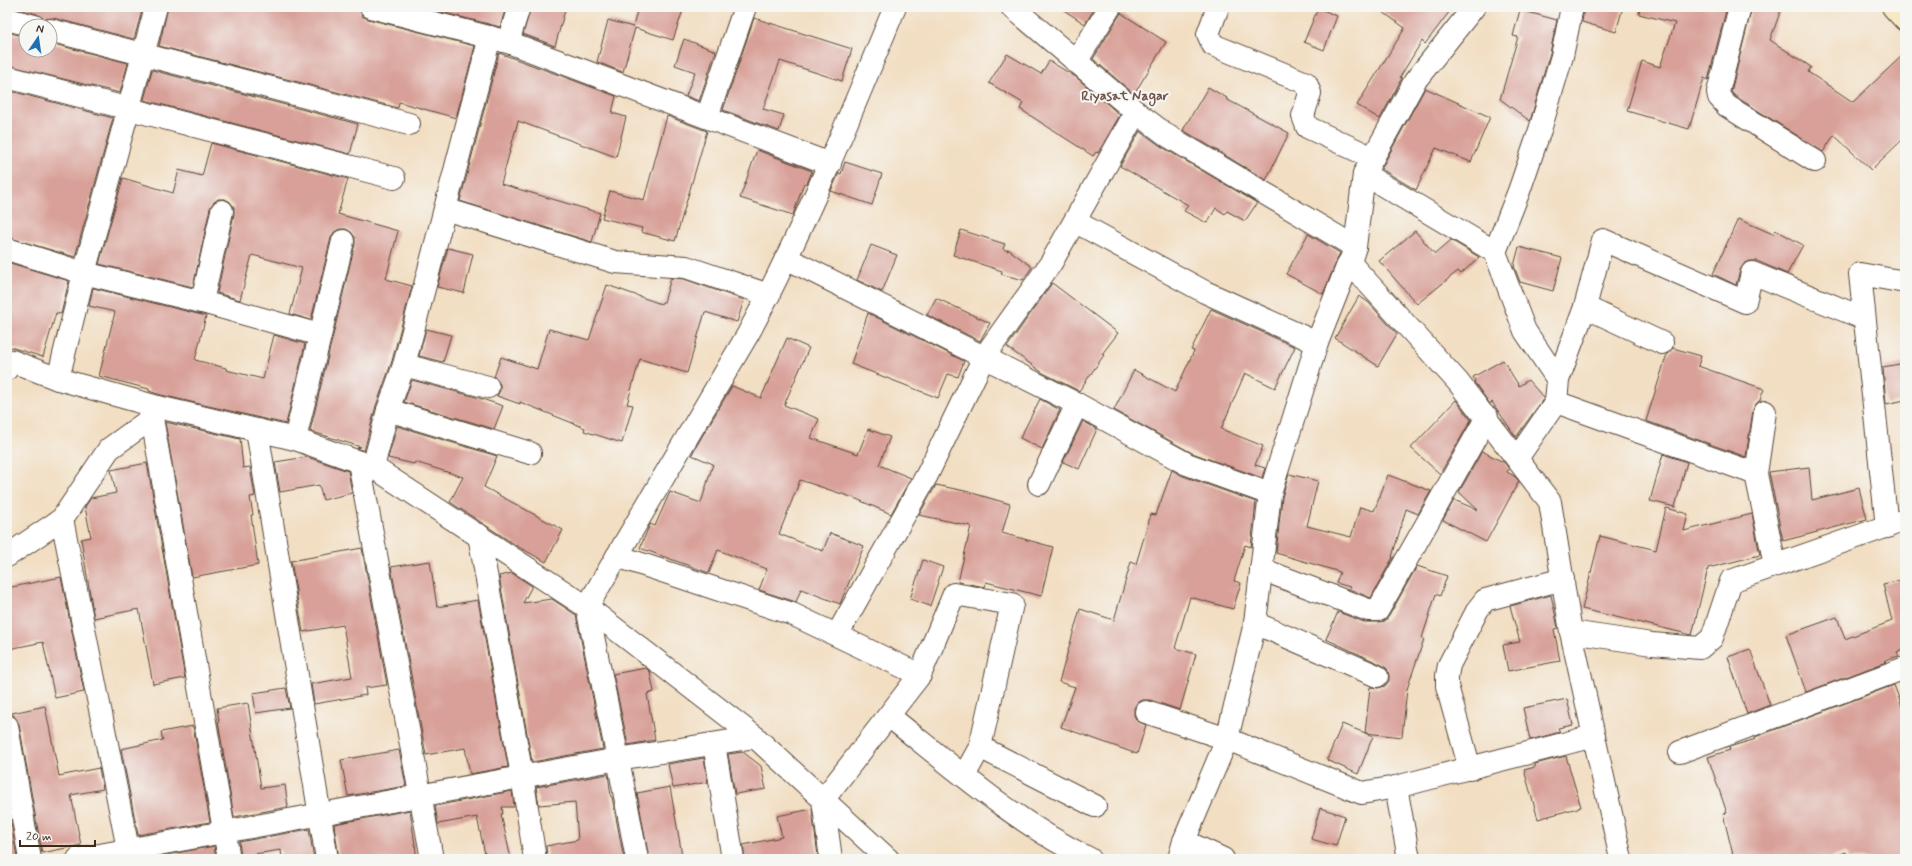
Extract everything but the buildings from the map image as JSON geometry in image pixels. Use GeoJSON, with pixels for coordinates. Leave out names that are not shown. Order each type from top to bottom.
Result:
{"type":"FeatureCollection","features":[{"type":"Feature","properties":{"kind":"street"},"geometry":{"type":"LineString","coordinates":[[58,379],[84,273],[156,7]]}},
{"type":"Feature","properties":{"kind":"street"},"geometry":{"type":"LineString","coordinates":[[371,7],[499,40],[830,164]]}},
{"type":"Feature","properties":{"kind":"street"},"geometry":{"type":"LineString","coordinates":[[432,859],[366,464],[404,365],[445,209],[499,40],[519,7]]}},
{"type":"Feature","properties":{"kind":"street"},"geometry":{"type":"LineString","coordinates":[[707,117],[745,7]]}},
{"type":"Feature","properties":{"kind":"street"},"geometry":{"type":"LineString","coordinates":[[637,859],[587,607],[744,341],[769,295],[830,164],[895,7]]}},
{"type":"Feature","properties":{"kind":"street"},"geometry":{"type":"LineString","coordinates":[[1012,7],[1136,112],[1168,136],[1352,255],[1487,417],[1518,457],[1550,502],[1571,632],[1621,859]]}},
{"type":"Feature","properties":{"kind":"street"},"geometry":{"type":"LineString","coordinates":[[1076,62],[1110,7]]}},
{"type":"Feature","properties":{"kind":"street"},"geometry":{"type":"LineString","coordinates":[[1218,7],[1208,34],[1213,45],[1306,83],[1310,93],[1303,116],[1307,127],[1369,166],[1495,252],[1525,331],[1558,380]]}},
{"type":"Feature","properties":{"kind":"street"},"geometry":{"type":"LineString","coordinates":[[1223,859],[1182,850],[1227,739],[1255,624],[1270,494],[1317,343],[1352,255],[1369,166],[1415,82],[1474,7]]}},
{"type":"Feature","properties":{"kind":"street"},"geometry":{"type":"LineString","coordinates":[[1495,252],[1519,191],[1542,123],[1562,56],[1572,7]]}},
{"type":"Feature","properties":{"kind":"street"},"geometry":{"type":"LineString","coordinates":[[1740,7],[1718,92],[1719,97],[1727,106],[1815,161]]}},
{"type":"Feature","properties":{"kind":"street"},"geometry":{"type":"LineString","coordinates":[[1893,7],[1905,20]]}},
{"type":"Feature","properties":{"kind":"street"},"geometry":{"type":"LineString","coordinates":[[7,19],[18,22]]}},
{"type":"Feature","properties":{"kind":"street"},"geometry":{"type":"LineString","coordinates":[[58,32],[409,124]]}},
{"type":"Feature","properties":{"kind":"street"},"geometry":{"type":"LineString","coordinates":[[7,77],[394,178]]}},
{"type":"Feature","properties":{"kind":"street"},"geometry":{"type":"LineString","coordinates":[[837,635],[927,475],[984,357],[1051,263],[1076,222],[1136,112]]}},
{"type":"Feature","properties":{"kind":"street"},"geometry":{"type":"LineString","coordinates":[[445,209],[615,262],[686,267],[769,295]]}},
{"type":"Feature","properties":{"kind":"street"},"geometry":{"type":"LineString","coordinates":[[202,302],[222,211]]}},
{"type":"Feature","properties":{"kind":"street"},"geometry":{"type":"LineString","coordinates":[[1076,222],[1205,292],[1317,343]]}},
{"type":"Feature","properties":{"kind":"street"},"geometry":{"type":"LineString","coordinates":[[1518,457],[1556,402],[1558,380],[1585,307],[1604,240],[1745,302],[1752,273],[1864,318]]}},
{"type":"Feature","properties":{"kind":"street"},"geometry":{"type":"LineString","coordinates":[[295,439],[343,241]]}},
{"type":"Feature","properties":{"kind":"street"},"geometry":{"type":"LineString","coordinates":[[7,249],[84,273],[202,302],[320,335]]}},
{"type":"Feature","properties":{"kind":"street"},"geometry":{"type":"LineString","coordinates":[[786,258],[1077,404],[1187,464],[1270,494]]}},
{"type":"Feature","properties":{"kind":"street"},"geometry":{"type":"LineString","coordinates":[[1571,632],[1652,644],[1700,648],[1712,638],[1731,581],[1896,524],[1864,318],[1860,274],[1905,282]]}},
{"type":"Feature","properties":{"kind":"street"},"geometry":{"type":"LineString","coordinates":[[1585,307],[1662,343]]}},
{"type":"Feature","properties":{"kind":"street"},"geometry":{"type":"LineString","coordinates":[[7,369],[12,361],[58,379],[155,412],[257,430],[295,439],[366,464],[479,535],[587,607],[755,737],[888,859]]}},
{"type":"Feature","properties":{"kind":"street"},"geometry":{"type":"LineString","coordinates":[[404,365],[488,387]]}},
{"type":"Feature","properties":{"kind":"street"},"geometry":{"type":"LineString","coordinates":[[1556,402],[1756,474]]}},
{"type":"Feature","properties":{"kind":"street"},"geometry":{"type":"LineString","coordinates":[[1039,484],[1077,404]]}},
{"type":"Feature","properties":{"kind":"street"},"geometry":{"type":"LineString","coordinates":[[388,410],[530,453]]}},
{"type":"Feature","properties":{"kind":"street"},"geometry":{"type":"LineString","coordinates":[[7,556],[62,518],[109,449],[155,412]]}},
{"type":"Feature","properties":{"kind":"street"},"geometry":{"type":"LineString","coordinates":[[155,412],[229,859]]}},
{"type":"Feature","properties":{"kind":"street"},"geometry":{"type":"LineString","coordinates":[[1765,412],[1756,474],[1775,566]]}},
{"type":"Feature","properties":{"kind":"street"},"geometry":{"type":"LineString","coordinates":[[1261,569],[1368,610],[1378,610],[1487,417]]}},
{"type":"Feature","properties":{"kind":"street"},"geometry":{"type":"LineString","coordinates":[[257,430],[318,814],[327,859]]}},
{"type":"Feature","properties":{"kind":"street"},"geometry":{"type":"LineString","coordinates":[[62,518],[129,854]]}},
{"type":"Feature","properties":{"kind":"street"},"geometry":{"type":"LineString","coordinates":[[479,535],[522,776],[535,859]]}},
{"type":"Feature","properties":{"kind":"street"},"geometry":{"type":"LineString","coordinates":[[617,556],[792,614],[920,675]]}},
{"type":"Feature","properties":{"kind":"street"},"geometry":{"type":"LineString","coordinates":[[1470,769],[1447,686],[1449,665],[1478,609],[1485,600],[1563,579]]}},
{"type":"Feature","properties":{"kind":"street"},"geometry":{"type":"LineString","coordinates":[[831,859],[823,800],[920,675],[954,594],[1012,604],[980,747],[964,776]]}},
{"type":"Feature","properties":{"kind":"street"},"geometry":{"type":"LineString","coordinates":[[1255,624],[1377,676]]}},
{"type":"Feature","properties":{"kind":"street"},"geometry":{"type":"LineString","coordinates":[[1680,752],[1905,668]]}},
{"type":"Feature","properties":{"kind":"street"},"geometry":{"type":"LineString","coordinates":[[1146,712],[1227,739],[1362,793],[1396,787],[1470,769],[1594,736]]}},
{"type":"Feature","properties":{"kind":"street"},"geometry":{"type":"LineString","coordinates":[[889,716],[964,776],[1058,843],[1090,859]]}},
{"type":"Feature","properties":{"kind":"street"},"geometry":{"type":"LineString","coordinates":[[7,726],[30,859]]}},
{"type":"Feature","properties":{"kind":"street"},"geometry":{"type":"LineString","coordinates":[[78,859],[129,854],[225,831],[420,794],[618,759],[755,737]]}},
{"type":"Feature","properties":{"kind":"street"},"geometry":{"type":"LineString","coordinates":[[714,744],[732,859]]}},
{"type":"Feature","properties":{"kind":"street"},"geometry":{"type":"LineString","coordinates":[[980,747],[1095,806]]}},
{"type":"Feature","properties":{"kind":"street"},"geometry":{"type":"LineString","coordinates":[[1396,787],[1409,859]]}},
{"type":"Feature","properties":{"kind":"district","name":"Riyasat Nagar"},"geometry":{"type":"Point","coordinates":[1125,96]}}]}
